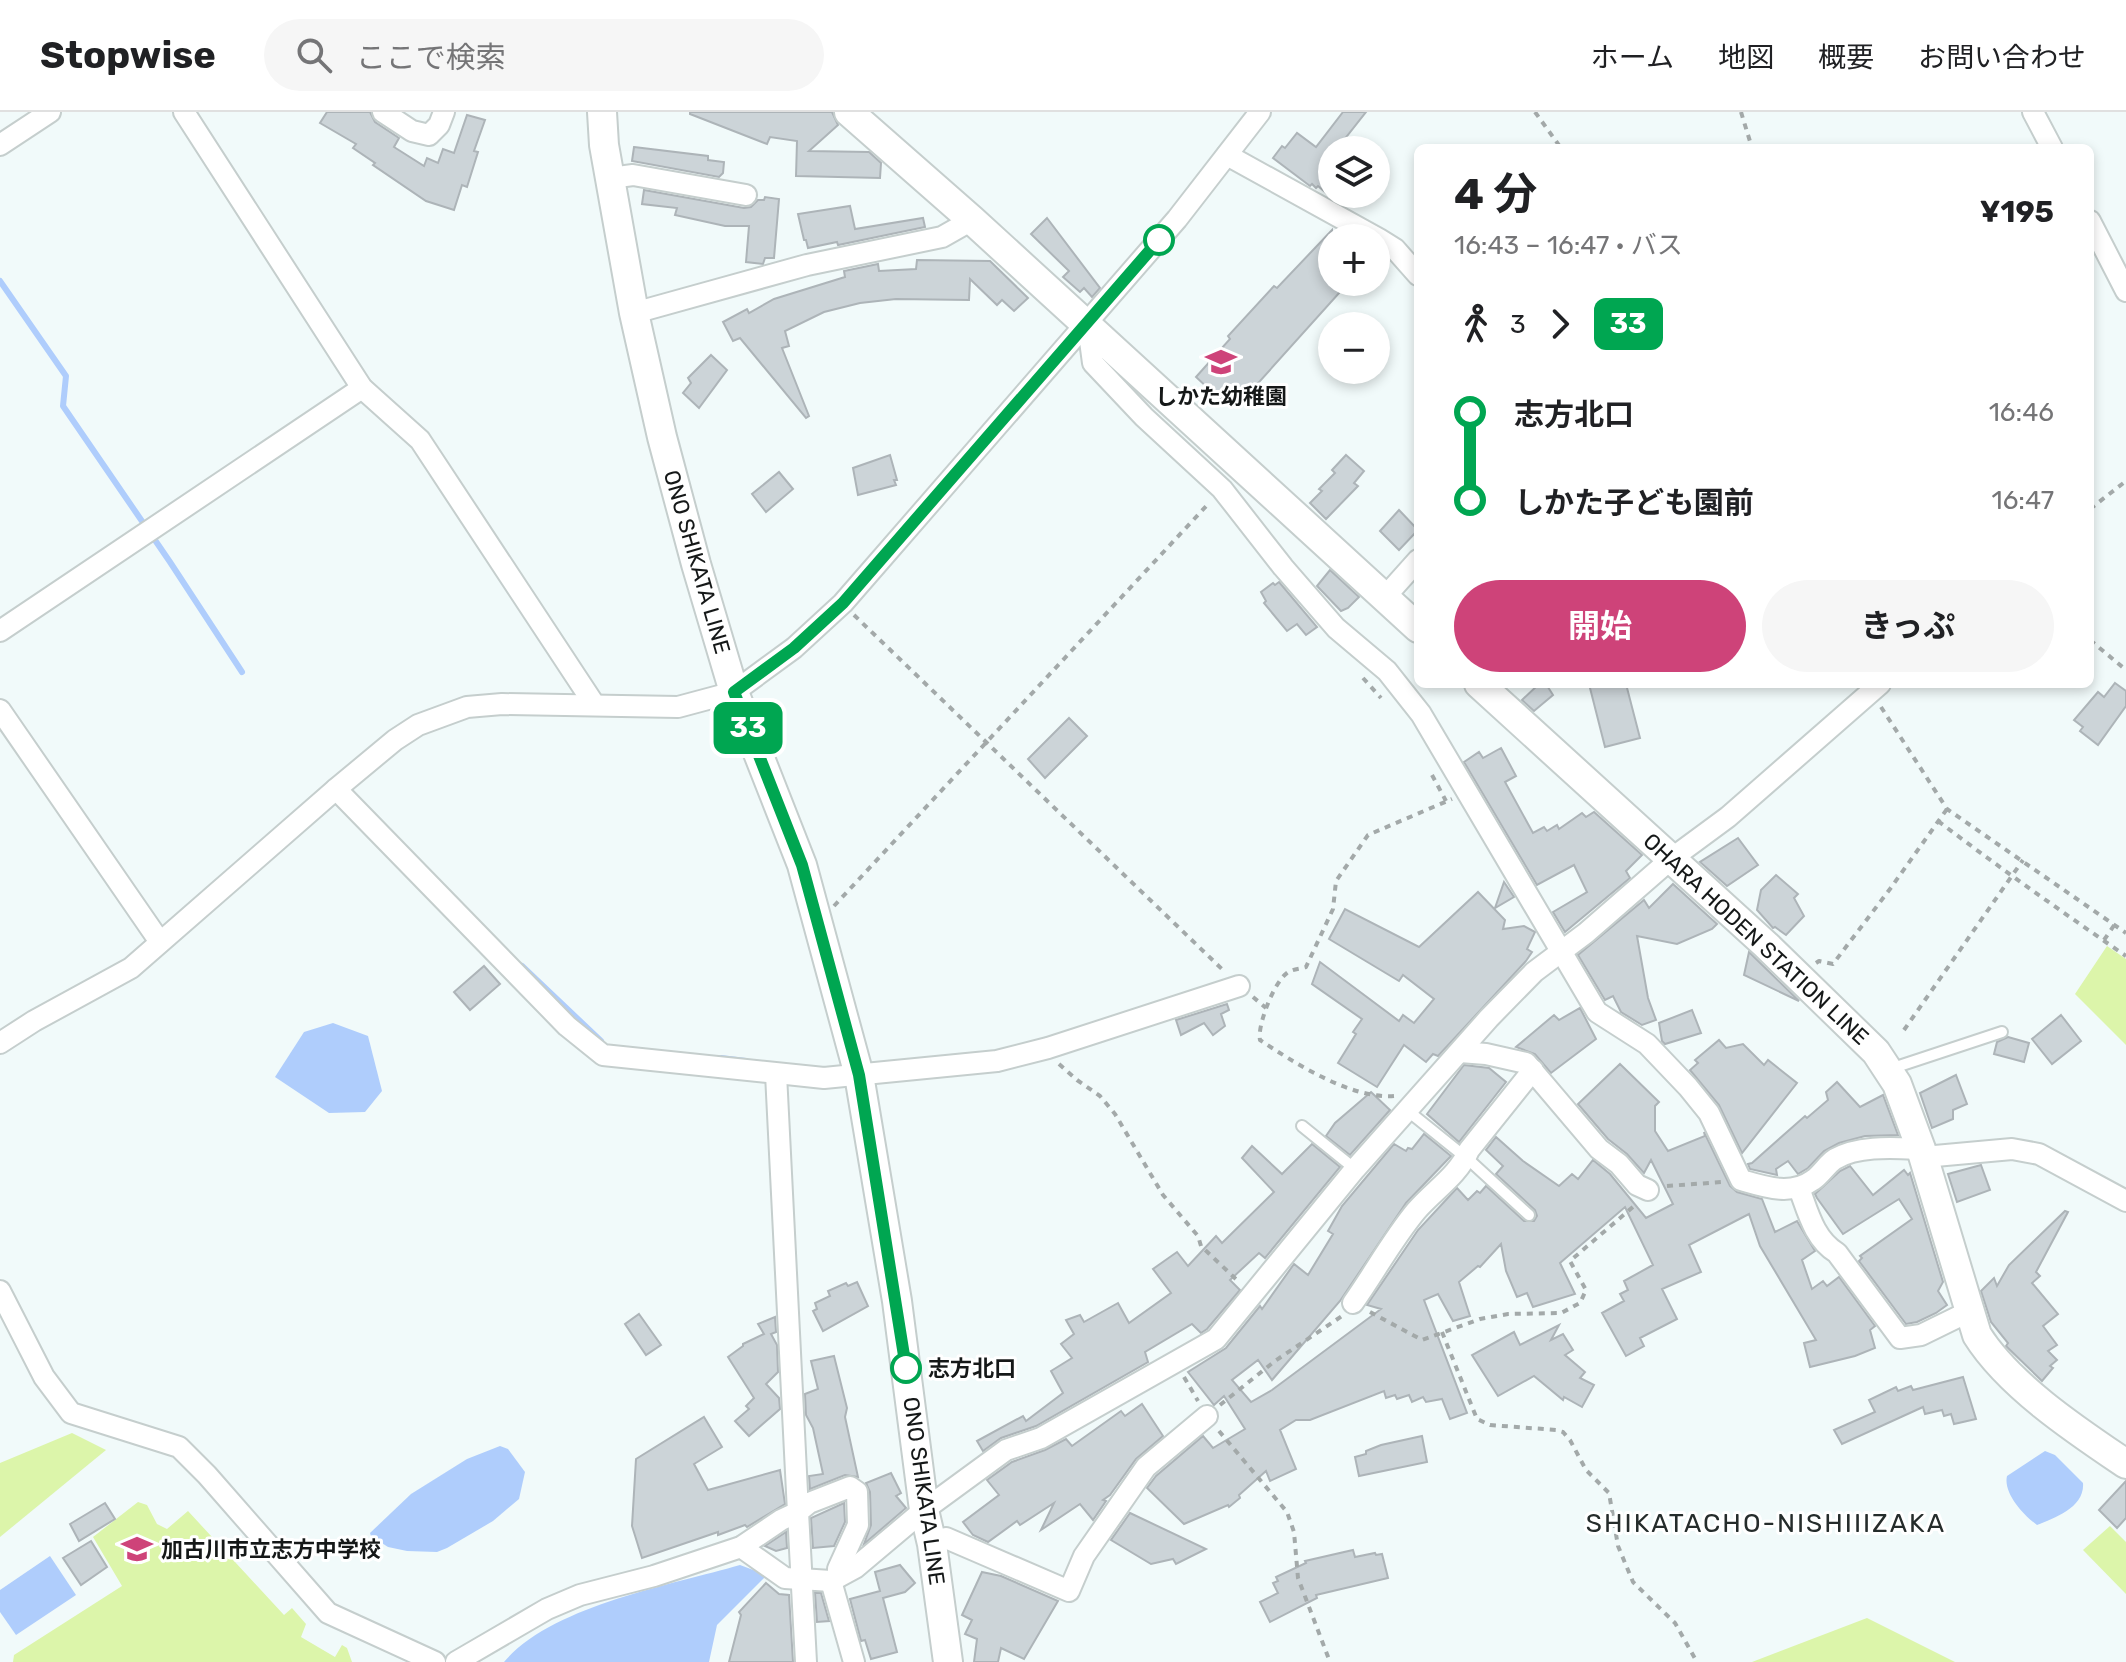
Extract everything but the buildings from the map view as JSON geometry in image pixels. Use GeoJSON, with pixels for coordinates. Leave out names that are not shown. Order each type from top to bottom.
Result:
{"type":"FeatureCollection","features":[{"type":"Feature","properties":{"kind":"main road","name":"ONO SHIKATA LINE"},"geometry":{"type":"LineString","coordinates":[[602,112],[610,178],[634,313],[662,437],[734,692],[802,865],[859,1075],[897,1301],[924,1510],[932,1544],[948,1662]]}},
{"type":"Feature","properties":{"kind":"main road"},"geometry":{"type":"LineString","coordinates":[[849,112],[1088,325],[1414,624]]}},
{"type":"Feature","properties":{"kind":"main road","name":"OHARA HODEN STATION LINE"},"geometry":{"type":"LineString","coordinates":[[1483,688],[1806,983],[1868,1044],[1897,1084],[1922,1153],[1977,1335],[1988,1353],[2061,1420],[2126,1464]]}},
{"type":"Feature","properties":{"kind":"street"},"geometry":{"type":"LineString","coordinates":[[0,145],[50,112]]}},
{"type":"Feature","properties":{"kind":"street"},"geometry":{"type":"LineString","coordinates":[[184,112],[362,388],[420,440],[594,704]]}},
{"type":"Feature","properties":{"kind":"street"},"geometry":{"type":"LineString","coordinates":[[383,112],[412,131],[429,135],[439,125],[444,112]]}},
{"type":"Feature","properties":{"kind":"street"},"geometry":{"type":"LineString","coordinates":[[0,1043],[131,968],[395,740],[441,715],[467,707],[502,704],[678,707],[734,692],[794,648],[843,603],[1088,325],[1177,219],[1260,112]]}},
{"type":"Feature","properties":{"kind":"street"},"geometry":{"type":"LineString","coordinates":[[2033,112],[2050,144]]}},
{"type":"Feature","properties":{"kind":"street"},"geometry":{"type":"LineString","coordinates":[[1227,155],[1379,239],[1395,249],[1414,270]]}},
{"type":"Feature","properties":{"kind":"street"},"geometry":{"type":"LineString","coordinates":[[610,178],[633,175],[709,197],[746,195]]}},
{"type":"Feature","properties":{"kind":"street"},"geometry":{"type":"LineString","coordinates":[[634,313],[807,265],[942,237],[972,220]]}},
{"type":"Feature","properties":{"kind":"street"},"geometry":{"type":"LineString","coordinates":[[2094,229],[2126,291]]}},
{"type":"Feature","properties":{"kind":"street"},"geometry":{"type":"LineString","coordinates":[[1088,325],[1093,363],[1144,417],[1222,489],[1336,628],[1387,671],[1421,714],[1597,1012],[1647,1044],[1702,1104],[1741,1180],[1773,1188],[1799,1188],[1815,1179],[1835,1159],[1855,1152],[2012,1149],[2039,1154],[2126,1201]]}},
{"type":"Feature","properties":{"kind":"street"},"geometry":{"type":"LineString","coordinates":[[0,631],[362,388]]}},
{"type":"Feature","properties":{"kind":"street"},"geometry":{"type":"LineString","coordinates":[[1384,598],[1414,564]]}},
{"type":"Feature","properties":{"kind":"street"},"geometry":{"type":"LineString","coordinates":[[741,1547],[785,1578],[835,1579],[855,1568],[924,1510],[1006,1450],[1041,1438],[1216,1339],[1355,1169],[1534,972],[1563,952],[1671,859],[1728,817],[1875,688]]}},
{"type":"Feature","properties":{"kind":"street"},"geometry":{"type":"LineString","coordinates":[[0,710],[160,942]]}},
{"type":"Feature","properties":{"kind":"street"},"geometry":{"type":"LineString","coordinates":[[336,789],[567,1026],[603,1055],[824,1078],[997,1061],[1048,1048],[1239,986]]}},
{"type":"Feature","properties":{"kind":"street"},"geometry":{"type":"LineString","coordinates":[[1460,1052],[1522,1062],[1533,1070],[1599,1149],[1619,1164],[1637,1185],[1648,1190]]}},
{"type":"Feature","properties":{"kind":"street"},"geometry":{"type":"LineString","coordinates":[[1353,1303],[1399,1232],[1462,1166],[1469,1150],[1533,1070]]}},
{"type":"Feature","properties":{"kind":"street"},"geometry":{"type":"LineString","coordinates":[[776,1074],[806,1662]]}},
{"type":"Feature","properties":{"kind":"street"},"geometry":{"type":"LineString","coordinates":[[1799,1188],[1814,1229],[1826,1247],[1837,1253],[1900,1338],[1921,1335],[1970,1311]]}},
{"type":"Feature","properties":{"kind":"street"},"geometry":{"type":"LineString","coordinates":[[0,1291],[44,1377],[71,1413],[179,1447],[328,1613],[435,1662]]}},
{"type":"Feature","properties":{"kind":"street"},"geometry":{"type":"LineString","coordinates":[[932,1544],[946,1538],[1069,1591],[1084,1556],[1146,1467],[1207,1416]]}},
{"type":"Feature","properties":{"kind":"street"},"geometry":{"type":"LineString","coordinates":[[456,1662],[547,1609],[580,1595],[654,1576],[741,1547],[809,1503],[850,1487],[857,1492],[858,1525],[835,1579],[854,1662]]}},
{"type":"Feature","properties":{"kind":"lane"},"geometry":{"type":"LineString","coordinates":[[1888,1070],[2002,1032]]}},
{"type":"Feature","properties":{"kind":"lane"},"geometry":{"type":"LineString","coordinates":[[1414,1104],[1465,1158],[1529,1215]]}},
{"type":"Feature","properties":{"kind":"lane"},"geometry":{"type":"LineString","coordinates":[[1302,1126],[1355,1169]]}},
{"type":"Feature","properties":{"kind":"path"},"geometry":{"type":"LineString","coordinates":[[1535,112],[1558,144]]}},
{"type":"Feature","properties":{"kind":"path"},"geometry":{"type":"LineString","coordinates":[[1741,112],[1751,144]]}},
{"type":"Feature","properties":{"kind":"path"},"geometry":{"type":"LineString","coordinates":[[2094,506],[2126,481]]}},
{"type":"Feature","properties":{"kind":"path"},"geometry":{"type":"LineString","coordinates":[[814,910],[832,908],[839,903],[1222,489]]}},
{"type":"Feature","properties":{"kind":"path"},"geometry":{"type":"LineString","coordinates":[[843,603],[985,744],[1239,986],[1266,1008]]}},
{"type":"Feature","properties":{"kind":"path"},"geometry":{"type":"LineString","coordinates":[[2094,643],[2126,670]]}},
{"type":"Feature","properties":{"kind":"path"},"geometry":{"type":"LineString","coordinates":[[1359,674],[1385,703]]}},
{"type":"Feature","properties":{"kind":"path"},"geometry":{"type":"LineString","coordinates":[[1875,688],[1947,809],[2126,933]]}},
{"type":"Feature","properties":{"kind":"path"},"geometry":{"type":"LineString","coordinates":[[1428,766],[1446,801]]}},
{"type":"Feature","properties":{"kind":"path"},"geometry":{"type":"LineString","coordinates":[[1414,1104],[1408,1094],[1371,1095],[1309,1070],[1260,1040],[1259,1027],[1284,974],[1306,967],[1333,909],[1336,881],[1368,835],[1467,792]]}},
{"type":"Feature","properties":{"kind":"path"},"geometry":{"type":"LineString","coordinates":[[1806,983],[1819,961],[1833,964],[1947,809]]}},
{"type":"Feature","properties":{"kind":"path"},"geometry":{"type":"LineString","coordinates":[[1938,821],[2035,894],[2126,956]]}},
{"type":"Feature","properties":{"kind":"path"},"geometry":{"type":"LineString","coordinates":[[1904,1030],[2023,860]]}},
{"type":"Feature","properties":{"kind":"path"},"geometry":{"type":"LineString","coordinates":[[2104,940],[2115,924]]}},
{"type":"Feature","properties":{"kind":"path"},"geometry":{"type":"LineString","coordinates":[[1048,1048],[1059,1064],[1100,1096],[1115,1114],[1163,1195],[1198,1236],[1201,1246],[1253,1295]]}},
{"type":"Feature","properties":{"kind":"path"},"geometry":{"type":"LineString","coordinates":[[1207,1416],[1275,1361],[1338,1320],[1353,1303],[1422,1340],[1480,1319],[1508,1314],[1561,1313],[1580,1303],[1586,1290],[1570,1261],[1621,1218],[1648,1190],[1741,1180]]}},
{"type":"Feature","properties":{"kind":"path"},"geometry":{"type":"LineString","coordinates":[[1442,1332],[1477,1419],[1490,1425],[1556,1430],[1570,1440],[1586,1470],[1609,1493],[1618,1546],[1626,1571],[1640,1592],[1675,1623],[1697,1662]]}},
{"type":"Feature","properties":{"kind":"path"},"geometry":{"type":"LineString","coordinates":[[1175,1361],[1207,1416],[1287,1512],[1294,1532],[1298,1578],[1330,1662]]}},
{"type":"Feature","properties":{"kind":"green space"},"geometry":{"type":"Polygon","coordinates":[[[2107,946],[2126,959],[2126,1045],[2075,994],[2107,946]]]}},
{"type":"Feature","properties":{"kind":"green space"},"geometry":{"type":"Polygon","coordinates":[[[72,1433],[106,1450],[0,1537],[0,1463],[72,1433]]]}},
{"type":"Feature","properties":{"kind":"green space"},"geometry":{"type":"Polygon","coordinates":[[[138,1502],[147,1505],[157,1524],[167,1529],[188,1511],[284,1615],[292,1608],[306,1624],[301,1637],[335,1657],[342,1645],[347,1648],[352,1662],[13,1662],[14,1655],[122,1586],[93,1537],[138,1502]]]}},
{"type":"Feature","properties":{"kind":"green space"},"geometry":{"type":"Polygon","coordinates":[[[2110,1526],[2126,1542],[2126,1594],[2083,1550],[2110,1526]]]}},
{"type":"Feature","properties":{"kind":"green space"},"geometry":{"type":"Polygon","coordinates":[[[1867,1618],[1955,1662],[1752,1662],[1867,1618]]]}},
{"type":"Feature","properties":{"kind":"water"},"geometry":{"type":"Polygon","coordinates":[[[333,1023],[368,1036],[382,1091],[365,1112],[329,1113],[275,1077],[304,1032],[333,1023]]]}},
{"type":"Feature","properties":{"kind":"water"},"geometry":{"type":"Polygon","coordinates":[[[500,1446],[508,1449],[525,1472],[519,1499],[493,1521],[437,1552],[388,1547],[371,1536],[370,1533],[411,1494],[467,1459],[500,1446]]]}},
{"type":"Feature","properties":{"kind":"water"},"geometry":{"type":"Polygon","coordinates":[[[2045,1451],[2055,1455],[2083,1483],[2074,1505],[2037,1525],[2020,1510],[2011,1496],[2007,1476],[2045,1451]]]}},
{"type":"Feature","properties":{"kind":"water"},"geometry":{"type":"Polygon","coordinates":[[[50,1556],[76,1595],[16,1635],[0,1612],[0,1590],[50,1556]]]}},
{"type":"Feature","properties":{"kind":"water"},"geometry":{"type":"Polygon","coordinates":[[[740,1565],[767,1575],[717,1625],[709,1662],[504,1662],[551,1626],[581,1612],[740,1565]]]}},
{"type":"Feature","properties":{"kind":"waterway"},"geometry":{"type":"LineString","coordinates":[[0,281],[66,376],[63,406],[242,672]]}},
{"type":"Feature","properties":{"kind":"waterway"},"geometry":{"type":"LineString","coordinates":[[522,966],[601,1041]]}},
{"type":"Feature","properties":{"kind":"waterway"},"geometry":{"type":"LineString","coordinates":[[721,1058],[746,1061]]}},
{"type":"Feature","properties":{"kind":"bus line","name":"33"},"geometry":{"type":"LineString","coordinates":[[906,1368],[859,1075],[802,865],[734,692],[794,648],[843,603],[1159,240]]}},
{"type":"Feature","properties":{"kind":"place","name":"しかた幼稚園"},"geometry":{"type":"Point","coordinates":[1221,362]}},
{"type":"Feature","properties":{"kind":"place","name":"志方北口"},"geometry":{"type":"Point","coordinates":[906,1368]}},
{"type":"Feature","properties":{"kind":"place","name":"加古川市立志方中学校"},"geometry":{"type":"Point","coordinates":[137,1549]}},
{"type":"Feature","properties":{"kind":"district","name":"SHIKATACHO-NISHIIIZAKA"},"geometry":{"type":"Point","coordinates":[1766,1523]}}]}
